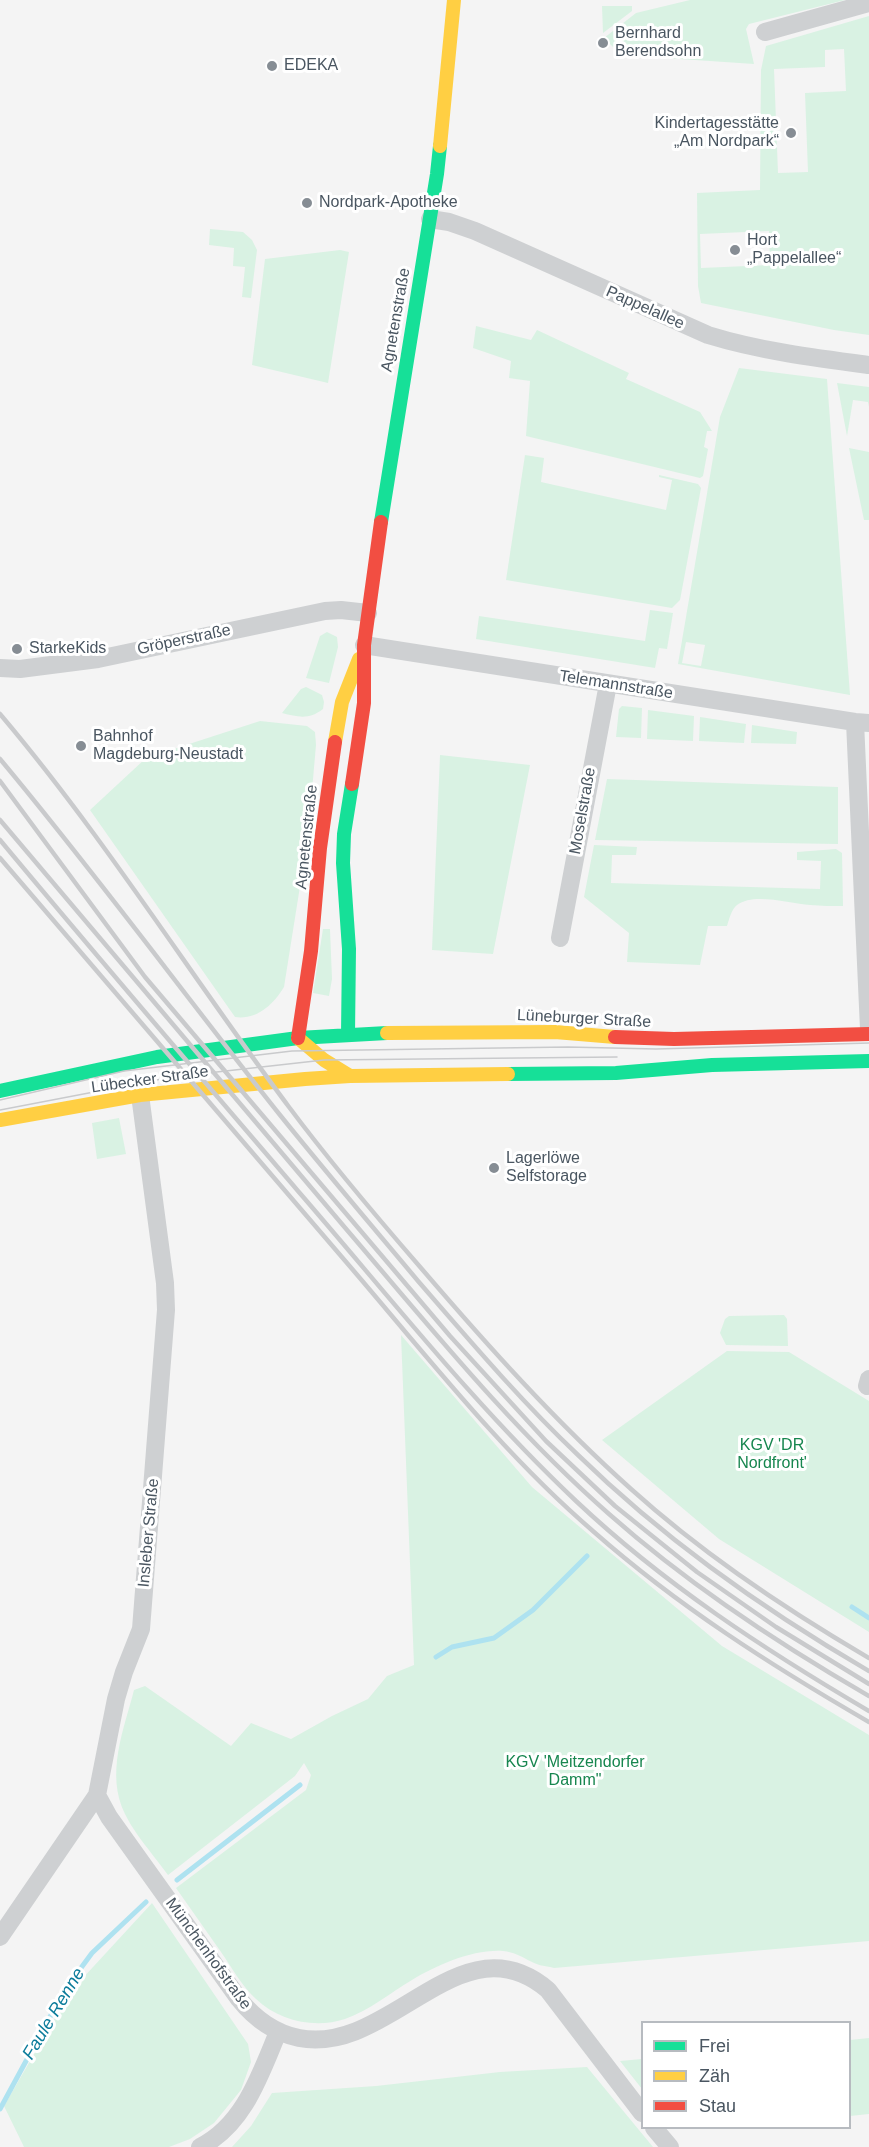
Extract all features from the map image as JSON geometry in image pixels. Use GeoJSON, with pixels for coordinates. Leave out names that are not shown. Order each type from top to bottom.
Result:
{"type":"FeatureCollection","features":[{"type":"Feature","properties":{"kind":"main road","name":"Agnetenstraße"},"geometry":{"type":"LineString","coordinates":[[348,1034],[349,949],[343,863],[344,834],[363,703],[364,645],[368,613],[393,437],[440,148],[453,0]]}},
{"type":"Feature","properties":{"kind":"main road","name":"Agnetenstraße"},"geometry":{"type":"LineString","coordinates":[[298,1038],[311,951],[320,848],[340,712],[364,645]]}},
{"type":"Feature","properties":{"kind":"main road","name":"Lüneburger Straße"},"geometry":{"type":"LineString","coordinates":[[298,1038],[412,1032],[555,1032],[626,1038],[674,1039],[869,1034]]}},
{"type":"Feature","properties":{"kind":"main road"},"geometry":{"type":"LineString","coordinates":[[305,1079],[348,1034]]}},
{"type":"Feature","properties":{"kind":"main road"},"geometry":{"type":"LineString","coordinates":[[298,1038],[324,1060],[351,1076]]}},
{"type":"Feature","properties":{"kind":"main road","name":"Lübecker Straße"},"geometry":{"type":"LineString","coordinates":[[0,1091],[151,1058],[298,1038]]}},
{"type":"Feature","properties":{"kind":"main road"},"geometry":{"type":"LineString","coordinates":[[305,1079],[351,1076],[616,1073],[712,1065],[869,1064]]}},
{"type":"Feature","properties":{"kind":"main road","name":"Lübecker Straße"},"geometry":{"type":"LineString","coordinates":[[0,1120],[140,1095],[305,1079]]}},
{"type":"Feature","properties":{"kind":"street"},"geometry":{"type":"LineString","coordinates":[[765,32],[869,3]]}},
{"type":"Feature","properties":{"kind":"street","name":"Pappelallee"},"geometry":{"type":"LineString","coordinates":[[430,219],[449,222],[475,231],[708,336],[778,352],[869,365]]}},
{"type":"Feature","properties":{"kind":"street","name":"Gröperstraße"},"geometry":{"type":"LineString","coordinates":[[0,668],[20,669],[98,659],[325,611],[368,613]]}},
{"type":"Feature","properties":{"kind":"street","name":"Telemannstraße"},"geometry":{"type":"LineString","coordinates":[[364,645],[862,723]]}},
{"type":"Feature","properties":{"kind":"street","name":"Moselstraße"},"geometry":{"type":"LineString","coordinates":[[560,938],[608,684]]}},
{"type":"Feature","properties":{"kind":"street"},"geometry":{"type":"LineString","coordinates":[[862,723],[869,1029]]}},
{"type":"Feature","properties":{"kind":"street","name":"Insleber Straße"},"geometry":{"type":"LineString","coordinates":[[0,1937],[97,1795],[116,1699],[141,1629],[166,1310],[165,1283],[140,1095]]}},
{"type":"Feature","properties":{"kind":"street","name":"Münchenhofstraße"},"geometry":{"type":"LineString","coordinates":[[97,1795],[109,1818],[239,1999],[258,2019],[278,2032],[311,2040],[344,2037],[362,2030],[456,1976],[479,1970],[510,1971],[534,1980],[552,1994],[641,2112]]}},
{"type":"Feature","properties":{"kind":"street"},"geometry":{"type":"LineString","coordinates":[[200,2147],[227,2128],[243,2108],[255,2087],[278,2032]]}},
{"type":"Feature","properties":{"kind":"street"},"geometry":{"type":"LineString","coordinates":[[656,2129],[670,2147]]}},
{"type":"Feature","properties":{"kind":"green space"},"geometry":{"type":"Polygon","coordinates":[[[690,0],[845,0],[749,24],[746,29],[754,64],[621,55],[604,38],[636,13],[690,0]]]}},
{"type":"Feature","properties":{"kind":"green space"},"geometry":{"type":"Polygon","coordinates":[[[602,6],[632,6],[632,11],[603,33],[602,6]]]}},
{"type":"Feature","properties":{"kind":"green space"},"geometry":{"type":"Polygon","coordinates":[[[869,16],[869,335],[701,303],[698,286],[697,193],[760,190],[761,70],[766,46],[869,16]],[[844,49],[825,50],[825,67],[774,69],[778,173],[808,172],[805,93],[846,91],[844,49]],[[769,231],[700,234],[701,268],[770,265],[769,231]]]}},
{"type":"Feature","properties":{"kind":"green space"},"geometry":{"type":"Polygon","coordinates":[[[210,229],[243,232],[252,240],[257,250],[251,298],[242,297],[245,267],[233,266],[234,248],[209,245],[210,229]]]}},
{"type":"Feature","properties":{"kind":"green space"},"geometry":{"type":"Polygon","coordinates":[[[340,250],[349,252],[328,383],[252,365],[265,259],[340,250]]]}},
{"type":"Feature","properties":{"kind":"green space"},"geometry":{"type":"Polygon","coordinates":[[[476,326],[531,340],[537,330],[629,373],[626,379],[700,412],[712,431],[707,431],[704,447],[708,449],[703,476],[700,478],[526,436],[530,381],[509,378],[511,361],[473,348],[476,326]]]}},
{"type":"Feature","properties":{"kind":"green space"},"geometry":{"type":"Polygon","coordinates":[[[739,368],[827,379],[850,695],[678,664],[720,417],[739,368]],[[686,642],[682,663],[701,666],[705,645],[686,642]]]}},
{"type":"Feature","properties":{"kind":"green space"},"geometry":{"type":"Polygon","coordinates":[[[837,383],[869,387],[869,407],[868,402],[853,400],[847,436],[837,383]]]}},
{"type":"Feature","properties":{"kind":"green space"},"geometry":{"type":"Polygon","coordinates":[[[849,448],[869,452],[869,520],[864,520],[849,448]]]}},
{"type":"Feature","properties":{"kind":"green space"},"geometry":{"type":"Polygon","coordinates":[[[525,455],[544,458],[541,482],[666,510],[672,480],[659,477],[659,475],[698,484],[701,488],[680,600],[672,608],[506,580],[525,455]]]}},
{"type":"Feature","properties":{"kind":"green space"},"geometry":{"type":"Polygon","coordinates":[[[650,610],[673,613],[667,649],[659,648],[655,668],[476,639],[479,616],[645,641],[650,610]]]}},
{"type":"Feature","properties":{"kind":"green space"},"geometry":{"type":"Polygon","coordinates":[[[327,632],[337,637],[338,647],[329,683],[306,678],[320,636],[327,632]]]}},
{"type":"Feature","properties":{"kind":"green space"},"geometry":{"type":"Polygon","coordinates":[[[306,687],[322,695],[323,709],[308,716],[282,713],[301,689],[306,687]]]}},
{"type":"Feature","properties":{"kind":"green space"},"geometry":{"type":"Polygon","coordinates":[[[622,706],[642,708],[641,738],[616,737],[619,709],[622,706]]]}},
{"type":"Feature","properties":{"kind":"green space"},"geometry":{"type":"Polygon","coordinates":[[[648,710],[694,716],[693,741],[647,739],[648,710]]]}},
{"type":"Feature","properties":{"kind":"green space"},"geometry":{"type":"Polygon","coordinates":[[[700,717],[746,724],[744,743],[699,741],[700,717]]]}},
{"type":"Feature","properties":{"kind":"green space"},"geometry":{"type":"Polygon","coordinates":[[[260,721],[307,726],[315,732],[316,745],[308,836],[284,987],[264,1010],[250,1016],[235,1017],[90,810],[146,758],[260,721]]]}},
{"type":"Feature","properties":{"kind":"green space"},"geometry":{"type":"Polygon","coordinates":[[[752,725],[797,732],[796,744],[751,743],[752,725]]]}},
{"type":"Feature","properties":{"kind":"green space"},"geometry":{"type":"Polygon","coordinates":[[[440,755],[530,765],[493,954],[432,950],[440,755]]]}},
{"type":"Feature","properties":{"kind":"green space"},"geometry":{"type":"Polygon","coordinates":[[[607,779],[838,787],[838,844],[595,840],[607,779]]]}},
{"type":"Feature","properties":{"kind":"green space"},"geometry":{"type":"Polygon","coordinates":[[[594,845],[637,847],[636,855],[612,855],[611,883],[820,889],[821,861],[797,860],[797,852],[836,849],[842,853],[843,906],[810,905],[763,899],[744,901],[733,910],[727,926],[708,926],[700,965],[627,962],[629,933],[584,897],[594,845]]]}},
{"type":"Feature","properties":{"kind":"green space"},"geometry":{"type":"Polygon","coordinates":[[[323,929],[330,929],[332,979],[329,996],[313,993],[323,929]]]}},
{"type":"Feature","properties":{"kind":"green space"},"geometry":{"type":"Polygon","coordinates":[[[119,1118],[126,1154],[97,1159],[92,1123],[119,1118]]]}},
{"type":"Feature","properties":{"kind":"green space"},"geometry":{"type":"Polygon","coordinates":[[[784,1315],[787,1319],[788,1346],[726,1345],[720,1333],[725,1319],[729,1316],[784,1315]]]}},
{"type":"Feature","properties":{"kind":"green space","name":"KGV 'Meitzendorfer Damm\""},"geometry":{"type":"Polygon","coordinates":[[[401,1335],[532,1487],[722,1646],[869,1735],[869,1941],[554,1968],[537,1964],[518,1955],[492,1951],[456,1959],[412,1980],[354,2015],[334,2022],[322,2023],[298,2021],[275,2013],[256,1999],[242,1983],[176,1888],[306,1790],[311,1775],[304,1763],[295,1776],[168,1875],[134,1829],[119,1799],[116,1767],[121,1736],[134,1690],[145,1686],[231,1746],[251,1723],[291,1739],[368,1699],[387,1676],[414,1665],[401,1335]]]}},
{"type":"Feature","properties":{"kind":"green space","name":"KGV 'DR Nordfront'"},"geometry":{"type":"Polygon","coordinates":[[[727,1351],[789,1352],[869,1401],[869,1632],[719,1539],[602,1440],[727,1351]]]}},
{"type":"Feature","properties":{"kind":"green space"},"geometry":{"type":"Polygon","coordinates":[[[152,1903],[248,2044],[251,2062],[241,2090],[214,2123],[190,2139],[169,2147],[24,2147],[4,2106],[70,1992],[152,1903]]]}},
{"type":"Feature","properties":{"kind":"green space"},"geometry":{"type":"Polygon","coordinates":[[[869,2038],[869,2114],[851,2116],[851,2040],[869,2038]]]}},
{"type":"Feature","properties":{"kind":"green space"},"geometry":{"type":"Polygon","coordinates":[[[641,2059],[641,2088],[620,2061],[641,2059]]]}},
{"type":"Feature","properties":{"kind":"green space"},"geometry":{"type":"Polygon","coordinates":[[[587,2067],[653,2147],[232,2147],[251,2126],[272,2093],[376,2086],[500,2072],[587,2067]]]}},
{"type":"Feature","properties":{"kind":"waterway","name":"Faule Renne"},"geometry":{"type":"LineString","coordinates":[[436,1657],[452,1647],[494,1638],[533,1610],[587,1556]]}},
{"type":"Feature","properties":{"kind":"waterway"},"geometry":{"type":"LineString","coordinates":[[852,1607],[869,1618]]}},
{"type":"Feature","properties":{"kind":"waterway","name":"Faule Renne"},"geometry":{"type":"LineString","coordinates":[[177,1880],[300,1785]]}},
{"type":"Feature","properties":{"kind":"waterway","name":"Faule Renne"},"geometry":{"type":"LineString","coordinates":[[0,2109],[64,1991],[92,1953],[146,1902]]}},
{"type":"Feature","properties":{"kind":"tram line"},"geometry":{"type":"LineString","coordinates":[[0,1100],[124,1071],[292,1051],[568,1047],[656,1049],[869,1043]]}},
{"type":"Feature","properties":{"kind":"tram line"},"geometry":{"type":"LineString","coordinates":[[0,1110],[172,1077],[324,1060],[617,1057]]}},
{"type":"Feature","properties":{"kind":"railway"},"geometry":{"type":"LineString","coordinates":[[0,714],[76,809],[305,1128],[387,1228],[496,1354],[575,1437],[658,1513],[746,1580],[869,1658]]}},
{"type":"Feature","properties":{"kind":"railway"},"geometry":{"type":"LineString","coordinates":[[0,759],[297,1136],[418,1281],[536,1413],[611,1486],[681,1545],[791,1623],[869,1671]]}},
{"type":"Feature","properties":{"kind":"railway"},"geometry":{"type":"LineString","coordinates":[[0,781],[145,977],[450,1336],[546,1441],[615,1506],[697,1572],[776,1627],[869,1684]]}},
{"type":"Feature","properties":{"kind":"railway"},"geometry":{"type":"LineString","coordinates":[[0,820],[441,1340],[539,1447],[609,1514],[670,1565],[767,1634],[869,1696]]}},
{"type":"Feature","properties":{"kind":"railway"},"geometry":{"type":"LineString","coordinates":[[0,840],[433,1350],[539,1465],[610,1531],[680,1588],[754,1640],[869,1711]]}},
{"type":"Feature","properties":{"kind":"railway"},"geometry":{"type":"LineString","coordinates":[[0,858],[436,1368],[496,1436],[560,1502],[626,1559],[692,1610],[762,1657],[869,1722]]}},
{"type":"Feature","properties":{"kind":"traffic: fast"},"geometry":{"type":"LineString","coordinates":[[381,522],[440,146]]}},
{"type":"Feature","properties":{"kind":"traffic: fast"},"geometry":{"type":"LineString","coordinates":[[348,1034],[349,949],[343,863],[344,834],[352,784]]}},
{"type":"Feature","properties":{"kind":"traffic: fast"},"geometry":{"type":"LineString","coordinates":[[0,1091],[157,1057],[298,1038],[387,1033]]}},
{"type":"Feature","properties":{"kind":"traffic: fast"},"geometry":{"type":"LineString","coordinates":[[508,1074],[616,1073],[712,1065],[869,1061]]}},
{"type":"Feature","properties":{"kind":"traffic: slow"},"geometry":{"type":"LineString","coordinates":[[440,146],[454,0]]}},
{"type":"Feature","properties":{"kind":"traffic: slow"},"geometry":{"type":"LineString","coordinates":[[335,742],[342,702],[359,659]]}},
{"type":"Feature","properties":{"kind":"traffic: slow"},"geometry":{"type":"LineString","coordinates":[[387,1033],[555,1032],[615,1037]]}},
{"type":"Feature","properties":{"kind":"traffic: slow"},"geometry":{"type":"LineString","coordinates":[[298,1038],[324,1060],[350,1076]]}},
{"type":"Feature","properties":{"kind":"traffic: slow"},"geometry":{"type":"LineString","coordinates":[[0,1120],[140,1095],[305,1079],[350,1076],[508,1074]]}},
{"type":"Feature","properties":{"kind":"traffic: jam"},"geometry":{"type":"LineString","coordinates":[[352,784],[364,703],[364,645],[381,522]]}},
{"type":"Feature","properties":{"kind":"traffic: jam"},"geometry":{"type":"LineString","coordinates":[[298,1038],[311,951],[320,848],[335,742]]}},
{"type":"Feature","properties":{"kind":"traffic: jam"},"geometry":{"type":"LineString","coordinates":[[615,1037],[674,1039],[869,1034]]}},
{"type":"Feature","properties":{"kind":"place","name":"Bernhard Berendsohn"},"geometry":{"type":"Point","coordinates":[603,43]}},
{"type":"Feature","properties":{"kind":"place","name":"EDEKA"},"geometry":{"type":"Point","coordinates":[272,66]}},
{"type":"Feature","properties":{"kind":"place","name":"Kindertagesstätte „Am Nordpark“"},"geometry":{"type":"Point","coordinates":[791,133]}},
{"type":"Feature","properties":{"kind":"place","name":"Nordpark-Apotheke"},"geometry":{"type":"Point","coordinates":[307,203]}},
{"type":"Feature","properties":{"kind":"place","name":"Hort „Pappelallee“"},"geometry":{"type":"Point","coordinates":[735,250]}},
{"type":"Feature","properties":{"kind":"place","name":"StarkeKids"},"geometry":{"type":"Point","coordinates":[17,649]}},
{"type":"Feature","properties":{"kind":"place","name":"Bahnhof Magdeburg-Neustadt"},"geometry":{"type":"Point","coordinates":[81,746]}},
{"type":"Feature","properties":{"kind":"place","name":"Lagerlöwe Selfstorage"},"geometry":{"type":"Point","coordinates":[494,1168]}}]}
